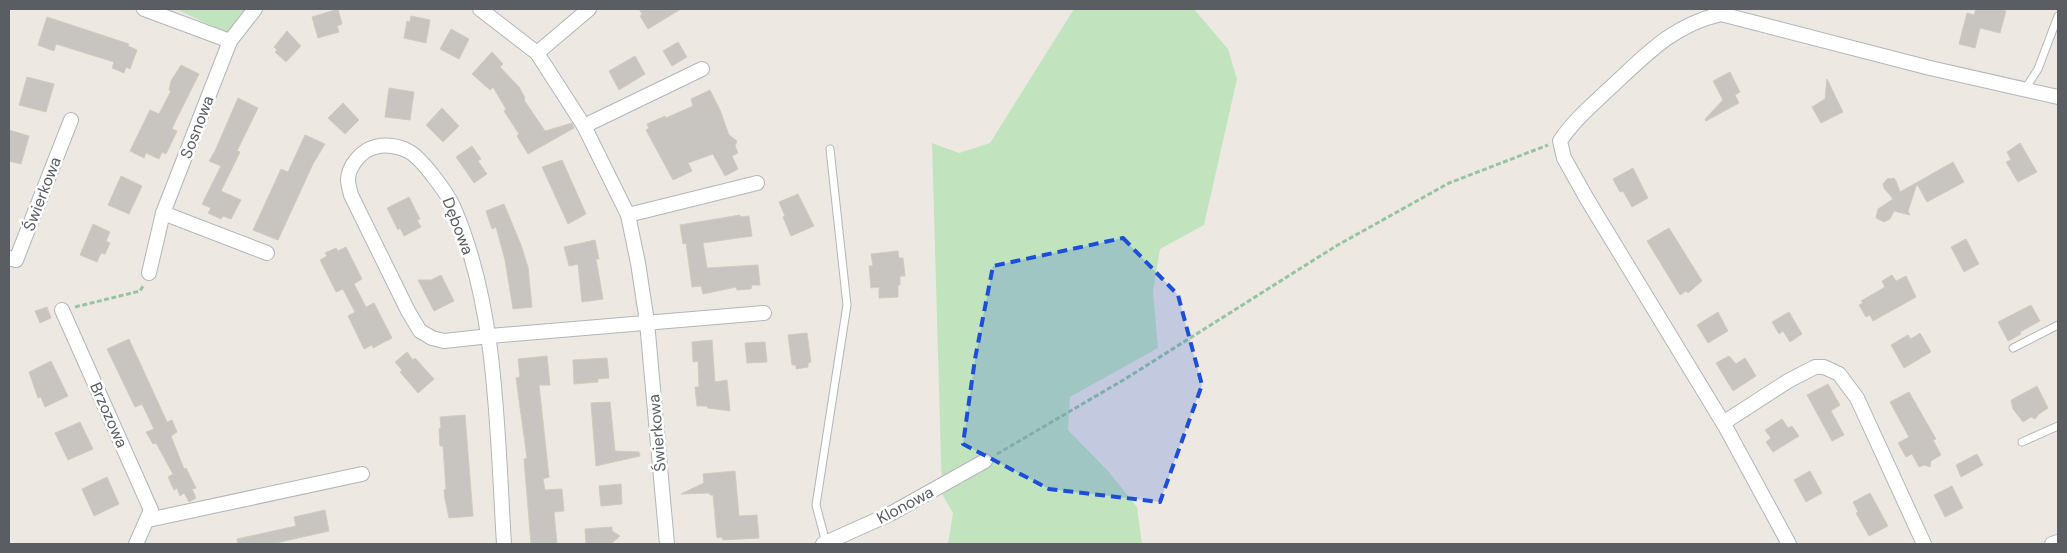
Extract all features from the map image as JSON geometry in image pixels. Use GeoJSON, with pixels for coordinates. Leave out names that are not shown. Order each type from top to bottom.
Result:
{"type":"FeatureCollection","features":[{"type":"Feature","properties":{"kind":"street"},"geometry":{"type":"LineString","coordinates":[[144,9],[230,41],[256,9]]}},
{"type":"Feature","properties":{"kind":"street","name":"Świerkowa"},"geometry":{"type":"LineString","coordinates":[[480,9],[537,53],[584,126],[628,215],[638,262],[647,322],[667,544]]}},
{"type":"Feature","properties":{"kind":"street"},"geometry":{"type":"LineString","coordinates":[[537,53],[588,9]]}},
{"type":"Feature","properties":{"kind":"street"},"geometry":{"type":"LineString","coordinates":[[1789,544],[1723,423],[1587,200],[1564,158],[1560,141],[1572,123],[1657,44],[1700,19],[1721,14],[1930,68],[2058,97]]}},
{"type":"Feature","properties":{"kind":"street","name":"Sosnowa"},"geometry":{"type":"LineString","coordinates":[[149,273],[163,214],[230,41]]}},
{"type":"Feature","properties":{"kind":"street"},"geometry":{"type":"LineString","coordinates":[[584,126],[702,69]]}},
{"type":"Feature","properties":{"kind":"street","name":"Świerkowa"},"geometry":{"type":"LineString","coordinates":[[9,258],[16,260],[71,120]]}},
{"type":"Feature","properties":{"kind":"street","name":"Dębowa"},"geometry":{"type":"LineString","coordinates":[[490,336],[444,341],[432,338],[420,331],[408,311],[351,195],[348,179],[351,166],[363,153],[375,146],[392,146],[410,151],[441,187],[452,205],[462,231],[490,336],[504,544]]}},
{"type":"Feature","properties":{"kind":"street"},"geometry":{"type":"LineString","coordinates":[[628,215],[756,183]]}},
{"type":"Feature","properties":{"kind":"street"},"geometry":{"type":"LineString","coordinates":[[163,214],[267,253]]}},
{"type":"Feature","properties":{"kind":"street","name":"Brzozowa"},"geometry":{"type":"LineString","coordinates":[[62,310],[151,510],[148,520]]}},
{"type":"Feature","properties":{"kind":"street"},"geometry":{"type":"LineString","coordinates":[[490,336],[764,313]]}},
{"type":"Feature","properties":{"kind":"street"},"geometry":{"type":"LineString","coordinates":[[1723,423],[1788,381],[1815,367],[1824,367],[1839,374],[1856,398],[1924,544]]}},
{"type":"Feature","properties":{"kind":"street","name":"Klonowa"},"geometry":{"type":"LineString","coordinates":[[825,544],[890,514],[985,461]]}},
{"type":"Feature","properties":{"kind":"street"},"geometry":{"type":"LineString","coordinates":[[136,544],[148,520],[362,474]]}},
{"type":"Feature","properties":{"kind":"street"},"geometry":{"type":"LineString","coordinates":[[2052,544],[2058,542]]}},
{"type":"Feature","properties":{"kind":"lane"},"geometry":{"type":"LineString","coordinates":[[2025,89],[2038,68],[2058,16]]}},
{"type":"Feature","properties":{"kind":"lane"},"geometry":{"type":"LineString","coordinates":[[825,544],[816,505],[847,305],[830,149]]}},
{"type":"Feature","properties":{"kind":"lane"},"geometry":{"type":"LineString","coordinates":[[2013,348],[2058,325]]}},
{"type":"Feature","properties":{"kind":"lane"},"geometry":{"type":"LineString","coordinates":[[2022,442],[2058,426]]}},
{"type":"Feature","properties":{"kind":"path"},"geometry":{"type":"LineString","coordinates":[[985,461],[1125,379],[1336,246],[1449,183],[1560,141]]}},
{"type":"Feature","properties":{"kind":"path"},"geometry":{"type":"LineString","coordinates":[[62,310],[140,291],[149,273]]}},
{"type":"Feature","properties":{"kind":"highlighted area"},"geometry":{"type":"Polygon","coordinates":[[[1123,238],[1178,295],[1202,385],[1160,502],[1049,489],[963,444],[975,359],[993,266],[1123,238]]]}},
{"type":"Feature","properties":{"kind":"green space"},"geometry":{"type":"Polygon","coordinates":[[[179,9],[246,9],[227,33],[179,9]]]}},
{"type":"Feature","properties":{"kind":"green space"},"geometry":{"type":"Polygon","coordinates":[[[1074,9],[1194,9],[1228,49],[1237,79],[1204,225],[1160,249],[1153,292],[1158,348],[1070,397],[1068,430],[1109,472],[1137,507],[1142,544],[948,544],[953,513],[942,494],[932,143],[959,153],[990,143],[1074,9]]]}},
{"type":"Feature","properties":{"kind":"building"},"geometry":{"type":"Polygon","coordinates":[[[338,9],[342,24],[337,26],[339,32],[318,38],[312,17],[338,9]]]}},
{"type":"Feature","properties":{"kind":"building"},"geometry":{"type":"Polygon","coordinates":[[[639,9],[681,9],[648,29],[640,16],[642,14],[639,9]]]}},
{"type":"Feature","properties":{"kind":"building"},"geometry":{"type":"Polygon","coordinates":[[[1976,9],[2006,11],[2000,33],[1980,28],[1975,48],[1959,44],[1967,13],[1974,15],[1976,9]]]}},
{"type":"Feature","properties":{"kind":"building"},"geometry":{"type":"Polygon","coordinates":[[[411,16],[430,20],[426,43],[404,38],[407,21],[410,22],[411,16]]]}},
{"type":"Feature","properties":{"kind":"building"},"geometry":{"type":"Polygon","coordinates":[[[47,17],[129,44],[128,46],[137,50],[130,69],[126,67],[124,73],[112,68],[114,62],[56,44],[54,51],[38,45],[47,17]]]}},
{"type":"Feature","properties":{"kind":"building"},"geometry":{"type":"Polygon","coordinates":[[[451,29],[469,39],[459,59],[440,49],[451,29]]]}},
{"type":"Feature","properties":{"kind":"building"},"geometry":{"type":"Polygon","coordinates":[[[287,31],[301,46],[286,62],[275,52],[277,50],[274,47],[287,31]]]}},
{"type":"Feature","properties":{"kind":"building"},"geometry":{"type":"Polygon","coordinates":[[[678,42],[687,57],[672,66],[663,51],[678,42]]]}},
{"type":"Feature","properties":{"kind":"building"},"geometry":{"type":"Polygon","coordinates":[[[492,52],[503,64],[500,67],[519,87],[525,98],[524,100],[545,131],[572,123],[574,128],[528,154],[493,87],[490,90],[472,74],[492,52]]]}},
{"type":"Feature","properties":{"kind":"building"},"geometry":{"type":"Polygon","coordinates":[[[635,56],[645,74],[619,90],[609,71],[635,56]]]}},
{"type":"Feature","properties":{"kind":"building"},"geometry":{"type":"Polygon","coordinates":[[[181,65],[199,74],[172,129],[177,131],[166,154],[162,152],[159,159],[146,153],[144,158],[130,151],[150,110],[159,114],[171,91],[169,90],[171,81],[181,65]]]}},
{"type":"Feature","properties":{"kind":"building"},"geometry":{"type":"Polygon","coordinates":[[[1730,72],[1740,92],[1735,95],[1739,103],[1706,121],[1705,119],[1723,100],[1713,81],[1730,72]]]}},
{"type":"Feature","properties":{"kind":"building"},"geometry":{"type":"Polygon","coordinates":[[[27,77],[54,84],[46,112],[19,105],[27,77]]]}},
{"type":"Feature","properties":{"kind":"building"},"geometry":{"type":"Polygon","coordinates":[[[1827,79],[1843,112],[1821,123],[1812,107],[1825,99],[1827,79]]]}},
{"type":"Feature","properties":{"kind":"building"},"geometry":{"type":"Polygon","coordinates":[[[389,88],[414,92],[410,120],[385,117],[389,88]]]}},
{"type":"Feature","properties":{"kind":"building"},"geometry":{"type":"Polygon","coordinates":[[[710,90],[729,135],[737,141],[735,146],[738,153],[732,156],[738,169],[725,176],[713,154],[688,163],[692,171],[673,180],[646,130],[649,128],[647,124],[693,106],[691,99],[710,90]]]}},
{"type":"Feature","properties":{"kind":"building"},"geometry":{"type":"Polygon","coordinates":[[[238,98],[258,108],[237,151],[240,152],[221,191],[241,200],[231,219],[223,216],[221,219],[208,213],[211,208],[202,204],[221,166],[209,161],[238,98]]]}},
{"type":"Feature","properties":{"kind":"building"},"geometry":{"type":"Polygon","coordinates":[[[343,103],[359,120],[345,134],[328,118],[343,103]]]}},
{"type":"Feature","properties":{"kind":"building"},"geometry":{"type":"Polygon","coordinates":[[[442,108],[459,126],[443,142],[426,125],[442,108]]]}},
{"type":"Feature","properties":{"kind":"building"},"geometry":{"type":"Polygon","coordinates":[[[9,130],[29,136],[21,164],[9,161],[9,130]]]}},
{"type":"Feature","properties":{"kind":"building"},"geometry":{"type":"Polygon","coordinates":[[[305,135],[325,144],[313,164],[278,240],[253,230],[281,169],[288,172],[305,135]]]}},
{"type":"Feature","properties":{"kind":"building"},"geometry":{"type":"Polygon","coordinates":[[[2020,143],[2037,172],[2018,182],[2006,162],[2011,160],[2007,152],[2020,143]]]}},
{"type":"Feature","properties":{"kind":"building"},"geometry":{"type":"Polygon","coordinates":[[[472,146],[481,159],[478,161],[487,174],[474,183],[456,157],[472,146]]]}},
{"type":"Feature","properties":{"kind":"building"},"geometry":{"type":"Polygon","coordinates":[[[562,160],[586,214],[568,224],[542,167],[562,160]]]}},
{"type":"Feature","properties":{"kind":"building"},"geometry":{"type":"Polygon","coordinates":[[[1953,162],[1964,182],[1927,202],[1917,184],[1908,211],[1910,215],[1894,211],[1890,219],[1884,222],[1876,218],[1878,209],[1893,199],[1884,188],[1883,184],[1887,179],[1894,178],[1900,192],[1953,162]]]}},
{"type":"Feature","properties":{"kind":"building"},"geometry":{"type":"Polygon","coordinates":[[[1633,168],[1648,198],[1632,207],[1623,191],[1620,192],[1613,179],[1633,168]]]}},
{"type":"Feature","properties":{"kind":"building"},"geometry":{"type":"Polygon","coordinates":[[[121,176],[142,186],[129,214],[108,205],[121,176]]]}},
{"type":"Feature","properties":{"kind":"building"},"geometry":{"type":"Polygon","coordinates":[[[798,194],[814,226],[791,236],[779,202],[798,194]]]}},
{"type":"Feature","properties":{"kind":"building"},"geometry":{"type":"Polygon","coordinates":[[[409,197],[420,219],[417,220],[421,227],[404,236],[400,228],[398,230],[387,208],[409,197]]]}},
{"type":"Feature","properties":{"kind":"building"},"geometry":{"type":"Polygon","coordinates":[[[504,204],[528,267],[532,307],[513,309],[505,260],[496,227],[492,229],[486,211],[504,204]]]}},
{"type":"Feature","properties":{"kind":"building"},"geometry":{"type":"Polygon","coordinates":[[[740,215],[740,217],[749,216],[752,236],[703,243],[707,268],[758,265],[760,285],[752,285],[751,289],[737,290],[736,287],[703,294],[701,286],[692,287],[686,243],[683,244],[680,225],[740,215]]]}},
{"type":"Feature","properties":{"kind":"building"},"geometry":{"type":"Polygon","coordinates":[[[93,224],[110,232],[106,241],[110,243],[105,254],[101,253],[97,262],[80,255],[93,224]]]}},
{"type":"Feature","properties":{"kind":"building"},"geometry":{"type":"Polygon","coordinates":[[[1669,228],[1702,281],[1688,293],[1686,291],[1680,295],[1647,241],[1669,228]]]}},
{"type":"Feature","properties":{"kind":"building"},"geometry":{"type":"Polygon","coordinates":[[[1966,239],[1979,264],[1964,272],[1951,247],[1966,239]]]}},
{"type":"Feature","properties":{"kind":"building"},"geometry":{"type":"Polygon","coordinates":[[[595,240],[599,259],[596,259],[603,299],[582,302],[578,264],[569,266],[564,247],[595,240]]]}},
{"type":"Feature","properties":{"kind":"building"},"geometry":{"type":"Polygon","coordinates":[[[346,247],[362,279],[354,284],[366,307],[374,303],[392,338],[373,348],[372,345],[364,349],[348,316],[355,312],[343,289],[336,292],[320,260],[327,256],[325,253],[336,248],[338,251],[346,247]]]}},
{"type":"Feature","properties":{"kind":"building"},"geometry":{"type":"Polygon","coordinates":[[[898,251],[899,258],[903,258],[905,276],[900,276],[898,297],[879,298],[879,287],[871,288],[869,266],[873,266],[871,254],[898,251]]]}},
{"type":"Feature","properties":{"kind":"building"},"geometry":{"type":"Polygon","coordinates":[[[441,275],[454,301],[434,311],[418,280],[431,280],[441,275]]]}},
{"type":"Feature","properties":{"kind":"building"},"geometry":{"type":"Polygon","coordinates":[[[1892,275],[1896,281],[1906,276],[1916,297],[1873,321],[1870,315],[1866,317],[1859,305],[1863,303],[1861,301],[1885,287],[1882,281],[1892,275]]]}},
{"type":"Feature","properties":{"kind":"building"},"geometry":{"type":"Polygon","coordinates":[[[2031,305],[2040,321],[2008,341],[1998,322],[2031,305]]]}},
{"type":"Feature","properties":{"kind":"building"},"geometry":{"type":"Polygon","coordinates":[[[47,307],[51,318],[40,323],[35,311],[47,307]]]}},
{"type":"Feature","properties":{"kind":"building"},"geometry":{"type":"Polygon","coordinates":[[[1718,312],[1728,331],[1708,343],[1697,325],[1718,312]]]}},
{"type":"Feature","properties":{"kind":"building"},"geometry":{"type":"Polygon","coordinates":[[[1789,312],[1802,334],[1790,342],[1783,331],[1779,334],[1772,322],[1789,312]]]}},
{"type":"Feature","properties":{"kind":"building"},"geometry":{"type":"Polygon","coordinates":[[[807,333],[811,362],[808,363],[808,367],[796,369],[796,365],[792,365],[788,335],[807,333]]]}},
{"type":"Feature","properties":{"kind":"building"},"geometry":{"type":"Polygon","coordinates":[[[1920,333],[1931,352],[1904,368],[1891,345],[1908,335],[1911,339],[1920,333]]]}},
{"type":"Feature","properties":{"kind":"building"},"geometry":{"type":"Polygon","coordinates":[[[129,339],[167,422],[172,420],[177,432],[171,436],[184,469],[186,468],[196,488],[192,489],[196,498],[189,502],[184,493],[180,496],[177,488],[174,490],[168,477],[173,474],[156,443],[153,444],[146,432],[154,429],[142,404],[135,407],[107,349],[129,339]]]}},
{"type":"Feature","properties":{"kind":"building"},"geometry":{"type":"Polygon","coordinates":[[[712,340],[715,382],[727,380],[730,411],[697,406],[695,387],[699,387],[698,361],[693,362],[692,342],[712,340]]]}},
{"type":"Feature","properties":{"kind":"building"},"geometry":{"type":"Polygon","coordinates":[[[765,342],[767,362],[747,363],[745,343],[765,342]]]}},
{"type":"Feature","properties":{"kind":"building"},"geometry":{"type":"Polygon","coordinates":[[[407,352],[434,379],[418,393],[400,372],[402,370],[395,362],[407,352]]]}},
{"type":"Feature","properties":{"kind":"building"},"geometry":{"type":"Polygon","coordinates":[[[547,356],[550,385],[539,385],[549,477],[543,479],[545,490],[562,489],[564,511],[554,512],[557,544],[531,544],[524,459],[527,458],[516,378],[520,377],[518,359],[547,356]]]}},
{"type":"Feature","properties":{"kind":"building"},"geometry":{"type":"Polygon","coordinates":[[[1729,356],[1736,364],[1745,358],[1756,376],[1733,391],[1716,363],[1729,356]]]}},
{"type":"Feature","properties":{"kind":"building"},"geometry":{"type":"Polygon","coordinates":[[[607,358],[609,378],[598,379],[598,382],[574,384],[573,360],[607,358]]]}},
{"type":"Feature","properties":{"kind":"building"},"geometry":{"type":"Polygon","coordinates":[[[51,361],[68,396],[45,407],[41,397],[38,398],[29,372],[51,361]]]}},
{"type":"Feature","properties":{"kind":"building"},"geometry":{"type":"Polygon","coordinates":[[[1828,384],[1840,405],[1831,411],[1844,435],[1832,441],[1807,395],[1828,384]]]}},
{"type":"Feature","properties":{"kind":"building"},"geometry":{"type":"Polygon","coordinates":[[[2037,386],[2048,408],[2035,419],[2031,417],[2023,422],[2013,409],[2011,400],[2037,386]]]}},
{"type":"Feature","properties":{"kind":"building"},"geometry":{"type":"Polygon","coordinates":[[[1909,392],[1936,439],[1933,440],[1941,455],[1931,461],[1930,467],[1924,465],[1919,467],[1912,454],[1906,457],[1898,443],[1909,437],[1890,402],[1909,392]]]}},
{"type":"Feature","properties":{"kind":"building"},"geometry":{"type":"Polygon","coordinates":[[[610,402],[615,451],[639,452],[640,456],[596,466],[591,403],[610,402]]]}},
{"type":"Feature","properties":{"kind":"building"},"geometry":{"type":"Polygon","coordinates":[[[465,415],[473,516],[449,518],[444,490],[446,489],[443,446],[440,446],[440,417],[465,415]]]}},
{"type":"Feature","properties":{"kind":"building"},"geometry":{"type":"Polygon","coordinates":[[[1782,419],[1788,428],[1792,426],[1799,436],[1773,452],[1766,442],[1771,438],[1765,430],[1782,419]]]}},
{"type":"Feature","properties":{"kind":"building"},"geometry":{"type":"Polygon","coordinates":[[[80,422],[93,449],[68,460],[55,433],[80,422]]]}},
{"type":"Feature","properties":{"kind":"building"},"geometry":{"type":"Polygon","coordinates":[[[1977,454],[1983,465],[1961,477],[1956,465],[1977,454]]]}},
{"type":"Feature","properties":{"kind":"building"},"geometry":{"type":"Polygon","coordinates":[[[735,471],[739,516],[757,515],[759,538],[723,540],[722,537],[717,538],[713,495],[709,493],[681,494],[704,483],[703,474],[735,471]]]}},
{"type":"Feature","properties":{"kind":"building"},"geometry":{"type":"Polygon","coordinates":[[[1810,471],[1822,493],[1806,502],[1794,480],[1810,471]]]}},
{"type":"Feature","properties":{"kind":"building"},"geometry":{"type":"Polygon","coordinates":[[[107,477],[119,504],[94,516],[82,489],[107,477]]]}},
{"type":"Feature","properties":{"kind":"building"},"geometry":{"type":"Polygon","coordinates":[[[621,484],[622,504],[601,506],[599,486],[621,484]]]}},
{"type":"Feature","properties":{"kind":"building"},"geometry":{"type":"Polygon","coordinates":[[[1952,486],[1963,508],[1945,517],[1934,495],[1952,486]]]}},
{"type":"Feature","properties":{"kind":"building"},"geometry":{"type":"Polygon","coordinates":[[[1870,493],[1888,526],[1869,536],[1856,513],[1858,512],[1853,502],[1870,493]]]}},
{"type":"Feature","properties":{"kind":"building"},"geometry":{"type":"Polygon","coordinates":[[[325,510],[329,531],[276,544],[238,544],[237,539],[296,526],[294,517],[325,510]]]}},
{"type":"Feature","properties":{"kind":"building"},"geometry":{"type":"Polygon","coordinates":[[[612,527],[612,531],[620,536],[611,544],[586,544],[585,529],[612,527]]]}}]}
